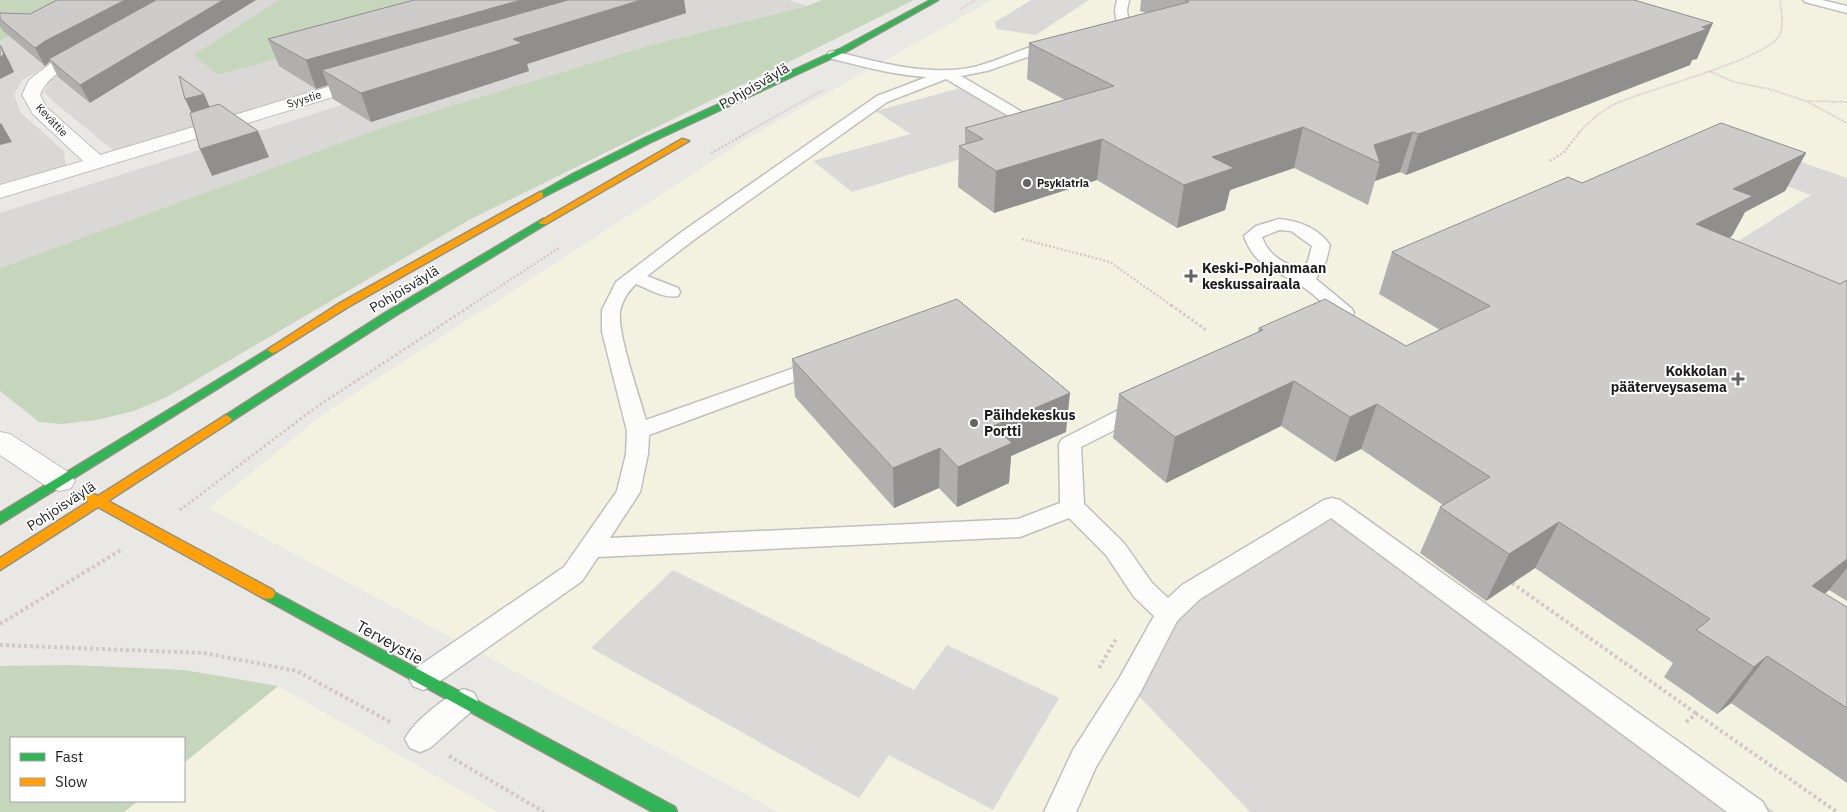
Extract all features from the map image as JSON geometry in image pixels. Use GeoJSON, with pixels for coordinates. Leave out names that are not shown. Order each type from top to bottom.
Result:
{"type":"FeatureCollection","features":[{"type":"Feature","properties":{"kind":"main road","name":"Pohjoisväylä"},"geometry":{"type":"LineString","coordinates":[[760,101],[833,55],[936,0]]}},
{"type":"Feature","properties":{"kind":"main road","name":"Pohjoisväylä"},"geometry":{"type":"LineString","coordinates":[[0,519],[344,306],[461,238],[593,167],[746,93],[833,55]]}},
{"type":"Feature","properties":{"kind":"main road","name":"Pohjoisväylä"},"geometry":{"type":"LineString","coordinates":[[0,564],[96,500],[441,283],[602,188],[700,134]]}},
{"type":"Feature","properties":{"kind":"main road","name":"Terveystie"},"geometry":{"type":"LineString","coordinates":[[60,481],[669,812]]}},
{"type":"Feature","properties":{"kind":"street","name":"Kevättie"},"geometry":{"type":"LineString","coordinates":[[96,162],[39,110],[31,95],[35,84],[62,64],[102,42]]}},
{"type":"Feature","properties":{"kind":"street","name":"Syystie"},"geometry":{"type":"LineString","coordinates":[[0,192],[387,75]]}},
{"type":"Feature","properties":{"kind":"street"},"geometry":{"type":"LineString","coordinates":[[0,441],[60,481]]}},
{"type":"Feature","properties":{"kind":"lane"},"geometry":{"type":"LineString","coordinates":[[1091,37],[1117,31],[1123,27],[1120,13],[1123,0]]}},
{"type":"Feature","properties":{"kind":"lane"},"geometry":{"type":"LineString","coordinates":[[1809,0],[1847,10]]}},
{"type":"Feature","properties":{"kind":"lane"},"geometry":{"type":"LineString","coordinates":[[423,678],[573,574],[628,492],[637,454],[638,431],[612,332],[611,310],[622,286],[882,99],[947,74],[974,70],[1032,49],[1070,40]]}},
{"type":"Feature","properties":{"kind":"lane"},"geometry":{"type":"LineString","coordinates":[[833,55],[869,64],[947,74],[1029,122]]}},
{"type":"Feature","properties":{"kind":"lane"},"geometry":{"type":"LineString","coordinates":[[634,277],[671,292]]}},
{"type":"Feature","properties":{"kind":"lane"},"geometry":{"type":"LineString","coordinates":[[1306,281],[1346,313],[1310,330]]}},
{"type":"Feature","properties":{"kind":"lane"},"geometry":{"type":"LineString","coordinates":[[638,431],[841,358]]}},
{"type":"Feature","properties":{"kind":"lane"},"geometry":{"type":"LineString","coordinates":[[1157,400],[1070,444],[1072,507],[1115,550],[1143,590],[1168,614]]}},
{"type":"Feature","properties":{"kind":"lane"},"geometry":{"type":"LineString","coordinates":[[1060,812],[1084,760],[1130,685],[1168,614],[1192,592],[1332,506],[1660,743],[1752,812]]}},
{"type":"Feature","properties":{"kind":"lane"},"geometry":{"type":"LineString","coordinates":[[590,548],[1020,528],[1072,507]]}},
{"type":"Feature","properties":{"kind":"lane"},"geometry":{"type":"LineString","coordinates":[[420,739],[464,701]]}},
{"type":"Feature","properties":{"kind":"path"},"geometry":{"type":"LineString","coordinates":[[952,14],[976,0]]}},
{"type":"Feature","properties":{"kind":"path"},"geometry":{"type":"LineString","coordinates":[[1550,161],[1564,152],[1587,123],[1613,105],[1709,70],[1728,66],[1772,44],[1780,36],[1782,28],[1780,0]]}},
{"type":"Feature","properties":{"kind":"path"},"geometry":{"type":"LineString","coordinates":[[703,157],[869,64]]}},
{"type":"Feature","properties":{"kind":"path"},"geometry":{"type":"LineString","coordinates":[[1709,70],[1734,82],[1769,89],[1806,101],[1847,124]]}},
{"type":"Feature","properties":{"kind":"path"},"geometry":{"type":"LineString","coordinates":[[1806,101],[1847,102]]}},
{"type":"Feature","properties":{"kind":"path"},"geometry":{"type":"LineString","coordinates":[[1022,239],[1110,262],[1206,330]]}},
{"type":"Feature","properties":{"kind":"path"},"geometry":{"type":"LineString","coordinates":[[0,624],[58,590],[151,530],[221,480],[315,408],[563,245]]}},
{"type":"Feature","properties":{"kind":"path"},"geometry":{"type":"LineString","coordinates":[[1512,583],[1836,812]]}},
{"type":"Feature","properties":{"kind":"path"},"geometry":{"type":"LineString","coordinates":[[0,645],[204,653],[297,671],[420,739],[544,812]]}},
{"type":"Feature","properties":{"kind":"path"},"geometry":{"type":"LineString","coordinates":[[1660,743],[1697,714]]}},
{"type":"Feature","properties":{"kind":"shaded area"},"geometry":{"type":"Polygon","coordinates":[[[0,0],[80,0],[0,41],[0,0]]]}},
{"type":"Feature","properties":{"kind":"shaded area"},"geometry":{"type":"Polygon","coordinates":[[[80,0],[167,0],[22,80],[14,94],[20,112],[64,151],[66,166],[0,186],[0,41],[80,0]]]}},
{"type":"Feature","properties":{"kind":"shaded area"},"geometry":{"type":"Polygon","coordinates":[[[189,0],[279,0],[193,55],[218,75],[493,0],[623,0],[113,150],[44,92],[50,81],[75,63],[189,0]]]}},
{"type":"Feature","properties":{"kind":"shaded area"},"geometry":{"type":"Polygon","coordinates":[[[279,0],[493,0],[218,75],[193,55],[279,0]]]}},
{"type":"Feature","properties":{"kind":"shaded area"},"geometry":{"type":"Polygon","coordinates":[[[674,0],[790,0],[807,6],[654,44],[392,124],[0,268],[0,213],[674,0]]]}},
{"type":"Feature","properties":{"kind":"shaded area"},"geometry":{"type":"Polygon","coordinates":[[[822,0],[914,0],[469,220],[167,397],[134,411],[97,420],[61,424],[39,422],[0,391],[0,268],[392,124],[654,44],[807,6],[822,0]]]}},
{"type":"Feature","properties":{"kind":"shaded area","name":"Keski-Pohjanmaan keskussairaala"},"geometry":{"type":"Polygon","coordinates":[[[992,0],[1847,0],[1847,812],[779,812],[208,508],[326,412],[745,140],[992,0]]]}},
{"type":"Feature","properties":{"kind":"shaded area"},"geometry":{"type":"Polygon","coordinates":[[[1031,0],[1089,0],[1036,35],[996,29],[995,22],[1031,0]]]}},
{"type":"Feature","properties":{"kind":"shaded area"},"geometry":{"type":"Polygon","coordinates":[[[964,87],[1044,134],[852,192],[813,161],[910,134],[876,111],[964,87]]]}},
{"type":"Feature","properties":{"kind":"shaded area"},"geometry":{"type":"Polygon","coordinates":[[[1730,137],[1847,178],[1847,319],[1710,259],[1811,195],[1696,152],[1730,137]]]}},
{"type":"Feature","properties":{"kind":"shaded area"},"geometry":{"type":"Polygon","coordinates":[[[1353,507],[1775,812],[1250,812],[1135,692],[1178,615],[1250,567],[1353,507]]]}},
{"type":"Feature","properties":{"kind":"shaded area"},"geometry":{"type":"Polygon","coordinates":[[[673,570],[914,690],[947,645],[1059,698],[993,810],[889,755],[859,798],[591,648],[673,570]]]}},
{"type":"Feature","properties":{"kind":"shaded area"},"geometry":{"type":"Polygon","coordinates":[[[70,665],[184,670],[278,686],[185,762],[185,737],[10,737],[10,802],[137,802],[124,812],[0,812],[0,666],[70,665]]]}},
{"type":"Feature","properties":{"kind":"shaded area"},"geometry":{"type":"Polygon","coordinates":[[[278,686],[498,812],[124,812],[137,802],[185,802],[185,762],[278,686]]]}},
{"type":"Feature","properties":{"kind":"building"},"geometry":{"type":"Polygon","coordinates":[[[57,0],[125,0],[35,48],[0,19],[0,13],[30,14],[57,0]]]}},
{"type":"Feature","properties":{"kind":"building"},"geometry":{"type":"Polygon","coordinates":[[[156,0],[223,0],[80,85],[49,59],[156,0]]]}},
{"type":"Feature","properties":{"kind":"building"},"geometry":{"type":"Polygon","coordinates":[[[414,0],[521,0],[306,60],[268,39],[414,0]]]}},
{"type":"Feature","properties":{"kind":"building"},"geometry":{"type":"Polygon","coordinates":[[[568,0],[641,0],[513,39],[522,43],[361,93],[322,70],[568,0]]]}},
{"type":"Feature","properties":{"kind":"building"},"geometry":{"type":"Polygon","coordinates":[[[1185,0],[1634,0],[1713,23],[1702,27],[1707,29],[1527,95],[1418,134],[1413,132],[1374,145],[1380,163],[1303,127],[1212,157],[1234,168],[1184,185],[1102,139],[996,171],[959,146],[983,139],[965,128],[1114,86],[1029,43],[1189,2],[1185,0]]]}},
{"type":"Feature","properties":{"kind":"building"},"geometry":{"type":"Polygon","coordinates":[[[0,46],[4,55],[0,57],[0,46]]]}},
{"type":"Feature","properties":{"kind":"building"},"geometry":{"type":"Polygon","coordinates":[[[179,76],[204,94],[185,99],[179,76]]]}},
{"type":"Feature","properties":{"kind":"building"},"geometry":{"type":"Polygon","coordinates":[[[219,104],[258,131],[200,149],[190,113],[219,104]]]}},
{"type":"Feature","properties":{"kind":"building"},"geometry":{"type":"Polygon","coordinates":[[[1721,123],[1806,153],[1733,189],[1753,196],[1696,224],[1840,284],[1847,280],[1847,559],[1812,586],[1847,607],[1847,708],[1767,656],[1754,667],[1696,630],[1710,619],[1559,522],[1509,554],[1440,507],[1490,477],[1377,404],[1350,417],[1294,381],[1175,437],[1119,394],[1263,330],[1259,328],[1325,299],[1406,346],[1490,306],[1392,252],[1568,177],[1582,183],[1721,123]]]}},
{"type":"Feature","properties":{"kind":"building"},"geometry":{"type":"Polygon","coordinates":[[[957,299],[1070,393],[993,426],[1012,443],[958,467],[940,448],[893,468],[792,359],[957,299]]]}},
{"type":"Feature","properties":{"kind":"traffic: fast"},"geometry":{"type":"LineString","coordinates":[[540,195],[648,140],[844,49],[935,0]]}},
{"type":"Feature","properties":{"kind":"traffic: fast"},"geometry":{"type":"LineString","coordinates":[[226,419],[389,315],[543,222]]}},
{"type":"Feature","properties":{"kind":"traffic: fast"},"geometry":{"type":"LineString","coordinates":[[0,519],[272,350]]}},
{"type":"Feature","properties":{"kind":"traffic: fast"},"geometry":{"type":"LineString","coordinates":[[268,594],[669,812]]}},
{"type":"Feature","properties":{"kind":"traffic: slow"},"geometry":{"type":"LineString","coordinates":[[543,222],[685,141]]}},
{"type":"Feature","properties":{"kind":"traffic: slow"},"geometry":{"type":"LineString","coordinates":[[272,350],[344,305],[540,195]]}},
{"type":"Feature","properties":{"kind":"traffic: slow"},"geometry":{"type":"LineString","coordinates":[[0,565],[226,419]]}},
{"type":"Feature","properties":{"kind":"traffic: slow"},"geometry":{"type":"LineString","coordinates":[[84,494],[268,594]]}},
{"type":"Feature","properties":{"kind":"place","name":"Psykiatria"},"geometry":{"type":"Point","coordinates":[1027,183]}},
{"type":"Feature","properties":{"kind":"place","name":"Keski-Pohjanmaan keskussairaala"},"geometry":{"type":"Point","coordinates":[1191,276]}},
{"type":"Feature","properties":{"kind":"place","name":"Kokkolan pääterveysasema"},"geometry":{"type":"Point","coordinates":[1738,379]}},
{"type":"Feature","properties":{"kind":"place","name":"Päihdekeskus Portti"},"geometry":{"type":"Point","coordinates":[974,423]}}]}
